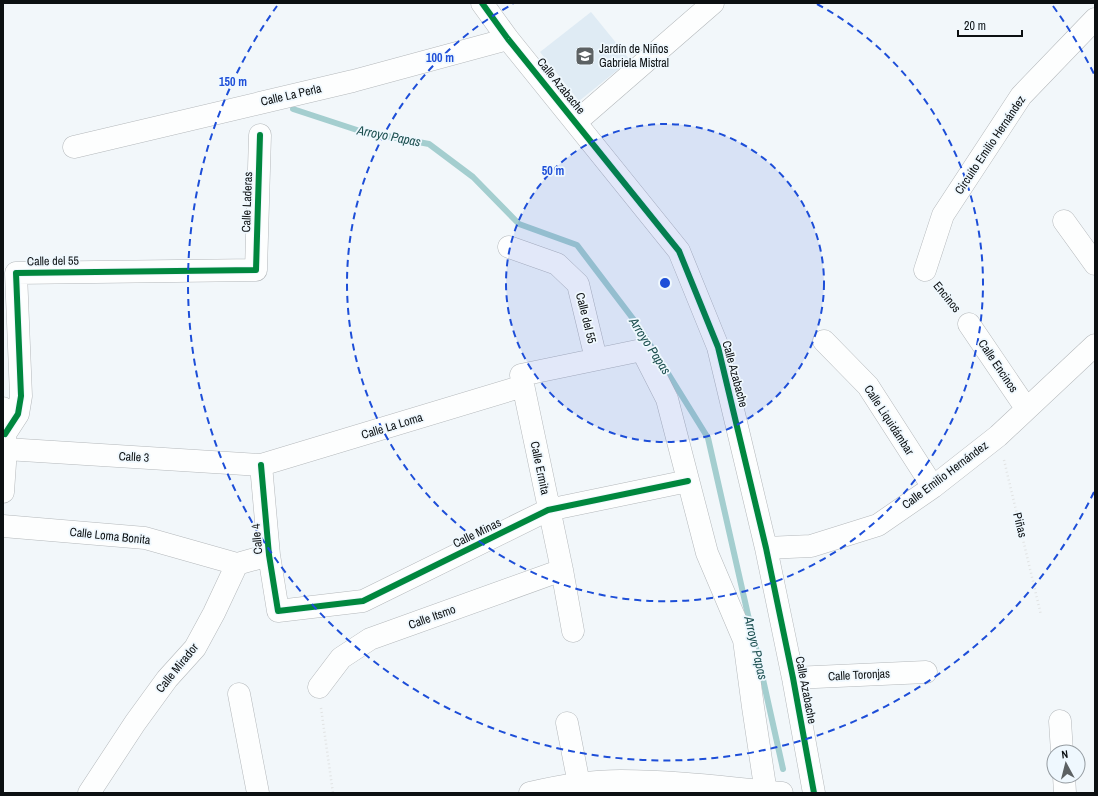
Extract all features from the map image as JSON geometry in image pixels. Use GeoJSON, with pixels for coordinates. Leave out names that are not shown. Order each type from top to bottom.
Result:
{"type":"FeatureCollection","features":[{"type":"Feature","properties":{"kind":"street","name":"Calle Azabache"},"geometry":{"type":"LineString","coordinates":[[482,3],[508,39],[679,251],[718,347],[766,548],[814,793]]}},
{"type":"Feature","properties":{"kind":"street"},"geometry":{"type":"LineString","coordinates":[[576,122],[713,3]]}},
{"type":"Feature","properties":{"kind":"street","name":"Circuito Emilio Hernández"},"geometry":{"type":"LineString","coordinates":[[925,270],[943,215],[1022,96],[1095,19]]}},
{"type":"Feature","properties":{"kind":"street","name":"Calle La Perla"},"geometry":{"type":"LineString","coordinates":[[74,147],[353,80],[508,39]]}},
{"type":"Feature","properties":{"kind":"street","name":"Calle Laderas"},"geometry":{"type":"LineString","coordinates":[[256,270],[260,135]]}},
{"type":"Feature","properties":{"kind":"street"},"geometry":{"type":"LineString","coordinates":[[1064,221],[1095,264]]}},
{"type":"Feature","properties":{"kind":"street","name":"Calle del 55"},"geometry":{"type":"LineString","coordinates":[[509,247],[557,264],[578,284],[596,359]]}},
{"type":"Feature","properties":{"kind":"street","name":"Calle del 55"},"geometry":{"type":"LineString","coordinates":[[6,442],[18,414],[21,396],[16,273],[256,270]]}},
{"type":"Feature","properties":{"kind":"street","name":"Calle Encinos"},"geometry":{"type":"LineString","coordinates":[[970,324],[1026,408]]}},
{"type":"Feature","properties":{"kind":"street","name":"Calle Liquidámbar"},"geometry":{"type":"LineString","coordinates":[[824,341],[868,386],[933,487]]}},
{"type":"Feature","properties":{"kind":"street","name":"Calle Emilio Hernández"},"geometry":{"type":"LineString","coordinates":[[766,548],[811,546],[878,525],[933,487],[998,436],[1026,408],[1095,345]]}},
{"type":"Feature","properties":{"kind":"street","name":"Calle La Loma"},"geometry":{"type":"LineString","coordinates":[[261,465],[522,381],[596,359],[642,350],[667,399],[688,481]]}},
{"type":"Feature","properties":{"kind":"street","name":"Calle Ermita"},"geometry":{"type":"LineString","coordinates":[[522,381],[548,510],[562,570],[573,631]]}},
{"type":"Feature","properties":{"kind":"street"},"geometry":{"type":"LineString","coordinates":[[3,408],[6,442],[3,492]]}},
{"type":"Feature","properties":{"kind":"street","name":"Calle 3"},"geometry":{"type":"LineString","coordinates":[[6,442],[261,465]]}},
{"type":"Feature","properties":{"kind":"street","name":"Calle 4"},"geometry":{"type":"LineString","coordinates":[[261,465],[269,555],[278,612]]}},
{"type":"Feature","properties":{"kind":"street"},"geometry":{"type":"LineString","coordinates":[[533,793],[579,784],[620,781],[665,782],[771,792],[753,707],[744,640],[707,553],[688,481]]}},
{"type":"Feature","properties":{"kind":"street","name":"Calle Minas"},"geometry":{"type":"LineString","coordinates":[[278,612],[363,601],[548,510],[688,481]]}},
{"type":"Feature","properties":{"kind":"street","name":"Calle Loma Bonita"},"geometry":{"type":"LineString","coordinates":[[3,526],[145,538],[237,564]]}},
{"type":"Feature","properties":{"kind":"street"},"geometry":{"type":"LineString","coordinates":[[237,564],[269,555]]}},
{"type":"Feature","properties":{"kind":"street","name":"Calle Mirador"},"geometry":{"type":"LineString","coordinates":[[88,793],[135,723],[167,679],[195,648],[214,613],[237,564]]}},
{"type":"Feature","properties":{"kind":"street","name":"Calle Itsmo"},"geometry":{"type":"LineString","coordinates":[[319,687],[341,658],[370,639],[562,570]]}},
{"type":"Feature","properties":{"kind":"street","name":"Calle Toronjas"},"geometry":{"type":"LineString","coordinates":[[792,678],[926,672]]}},
{"type":"Feature","properties":{"kind":"street"},"geometry":{"type":"LineString","coordinates":[[239,694],[258,793]]}},
{"type":"Feature","properties":{"kind":"street"},"geometry":{"type":"LineString","coordinates":[[1060,721],[1061,744]]}},
{"type":"Feature","properties":{"kind":"street"},"geometry":{"type":"LineString","coordinates":[[567,723],[579,784]]}},
{"type":"Feature","properties":{"kind":"path"},"geometry":{"type":"LineString","coordinates":[[319,687],[333,793]]}},
{"type":"Feature","properties":{"kind":"shaded area","name":"Jardín de Niños Gabriela Mistral"},"geometry":{"type":"Polygon","coordinates":[[[591,12],[630,60],[579,101],[540,52],[591,12]]]}},
{"type":"Feature","properties":{"kind":"waterway","name":"Arroyo Papas"},"geometry":{"type":"LineString","coordinates":[[293,109],[360,131],[429,144],[473,177],[519,224],[577,245],[637,324],[651,346]]}},
{"type":"Feature","properties":{"kind":"waterway","name":"Arroyo Papas"},"geometry":{"type":"LineString","coordinates":[[656,354],[708,438],[753,637]]}},
{"type":"Feature","properties":{"kind":"waterway","name":"Arroyo Papas"},"geometry":{"type":"LineString","coordinates":[[756,648],[783,769]]}},
{"type":"Feature","properties":{"kind":"cycle path"},"geometry":{"type":"LineString","coordinates":[[482,3],[508,39],[679,251],[718,347],[766,548],[793,678],[814,793]]}},
{"type":"Feature","properties":{"kind":"cycle path"},"geometry":{"type":"LineString","coordinates":[[5,434],[18,414],[21,396],[16,273],[256,270],[260,135]]}},
{"type":"Feature","properties":{"kind":"cycle path"},"geometry":{"type":"LineString","coordinates":[[261,465],[269,555],[278,611],[363,601],[548,510],[688,481]]}},
{"type":"Feature","properties":{"kind":"place","name":"Jardín de Niños Gabriela Mistral"},"geometry":{"type":"Point","coordinates":[585,56]}}]}
